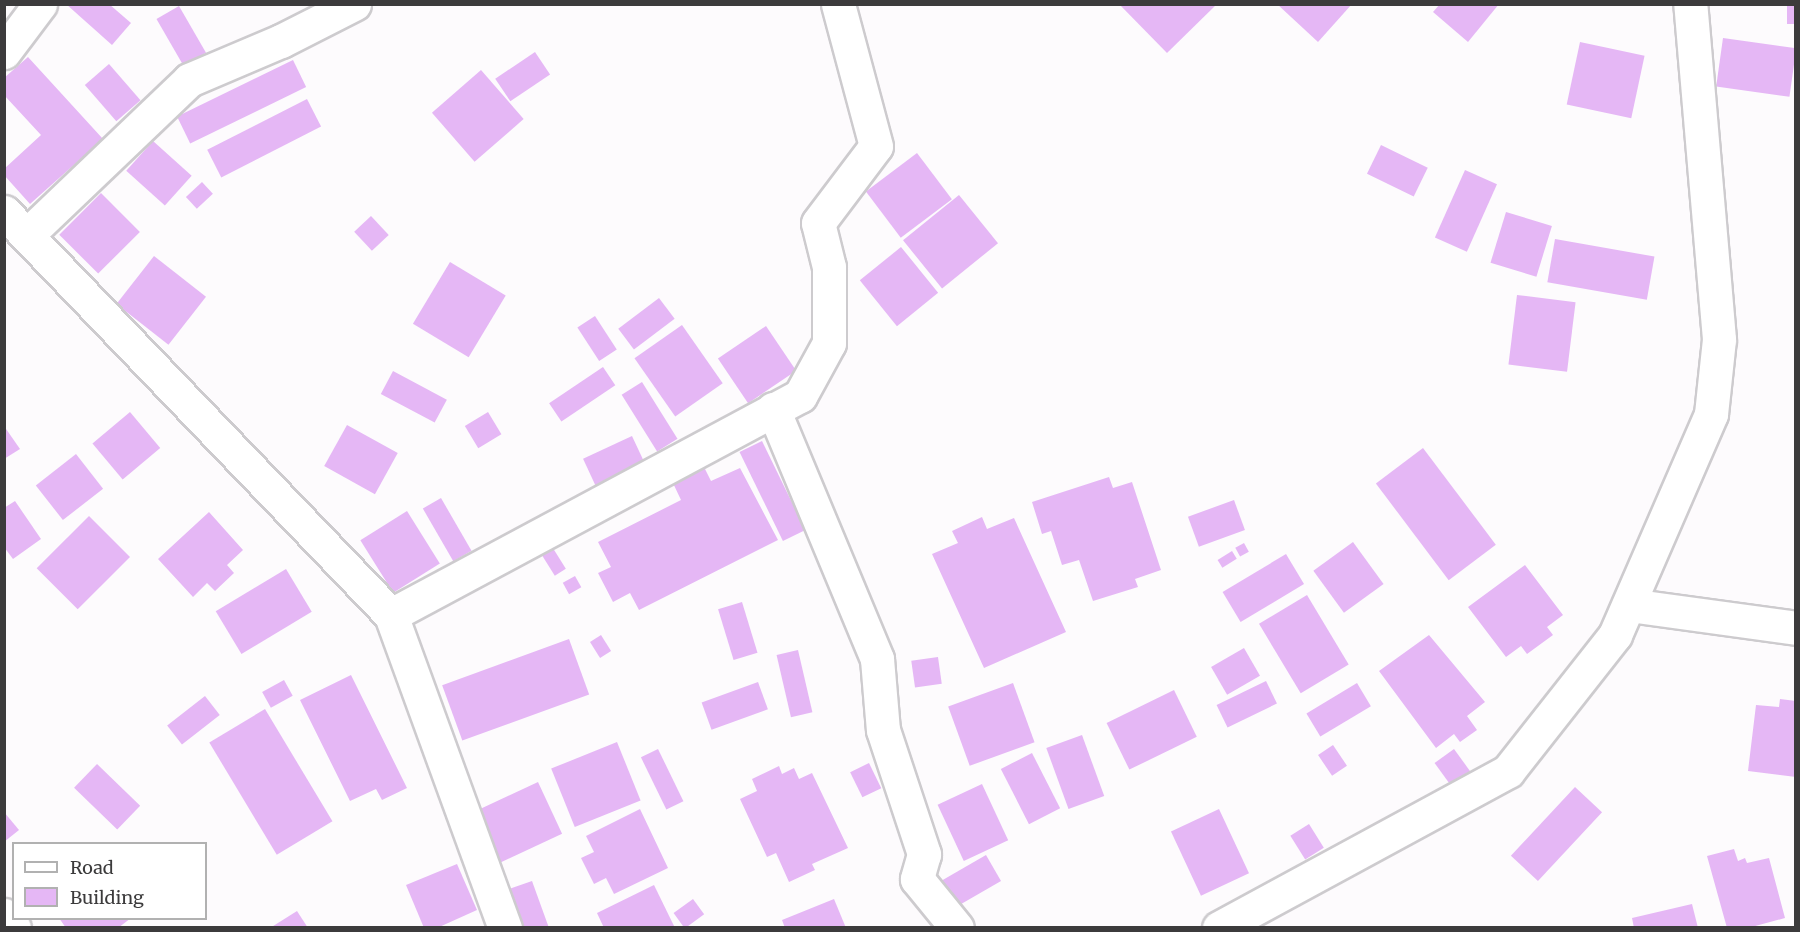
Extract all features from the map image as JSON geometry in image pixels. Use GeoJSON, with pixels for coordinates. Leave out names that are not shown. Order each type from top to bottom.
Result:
{"type":"FeatureCollection","features":[{"type":"Feature","properties":{"kind":"street"},"geometry":{"type":"LineString","coordinates":[[4,52],[40,4]]}},
{"type":"Feature","properties":{"kind":"street"},"geometry":{"type":"LineString","coordinates":[[27,235],[189,80],[281,41],[354,4]]}},
{"type":"Feature","properties":{"kind":"street"},"geometry":{"type":"LineString","coordinates":[[391,615],[800,396],[830,343],[828,267],[818,223],[876,146],[838,4]]}},
{"type":"Feature","properties":{"kind":"street"},"geometry":{"type":"LineString","coordinates":[[1219,927],[1508,771],[1616,635],[1713,403],[1719,339],[1690,4]]}},
{"type":"Feature","properties":{"kind":"street"},"geometry":{"type":"LineString","coordinates":[[4,212],[391,615],[505,927]]}},
{"type":"Feature","properties":{"kind":"street"},"geometry":{"type":"LineString","coordinates":[[773,409],[878,659],[883,730],[924,854],[917,879],[957,927]]}},
{"type":"Feature","properties":{"kind":"street"},"geometry":{"type":"LineString","coordinates":[[1629,605],[1796,628]]}},
{"type":"Feature","properties":{"kind":"street"},"geometry":{"type":"LineString","coordinates":[[4,915],[14,927]]}},
{"type":"Feature","properties":{"kind":"building"},"geometry":{"type":"Polygon","coordinates":[[[66,4],[109,4],[131,23],[112,45],[66,4]]]}},
{"type":"Feature","properties":{"kind":"building"},"geometry":{"type":"Polygon","coordinates":[[[1119,4],[1217,4],[1167,53],[1119,4]]]}},
{"type":"Feature","properties":{"kind":"building"},"geometry":{"type":"Polygon","coordinates":[[[1277,4],[1352,4],[1318,42],[1277,4]]]}},
{"type":"Feature","properties":{"kind":"building"},"geometry":{"type":"Polygon","coordinates":[[[1440,4],[1499,4],[1468,42],[1433,12],[1440,4]]]}},
{"type":"Feature","properties":{"kind":"building"},"geometry":{"type":"Polygon","coordinates":[[[1787,4],[1796,4],[1796,24],[1787,24],[1787,4]]]}},
{"type":"Feature","properties":{"kind":"building"},"geometry":{"type":"Polygon","coordinates":[[[179,6],[206,53],[183,66],[156,19],[179,6]]]}},
{"type":"Feature","properties":{"kind":"building"},"geometry":{"type":"Polygon","coordinates":[[[1723,38],[1796,48],[1789,97],[1716,87],[1723,38]]]}},
{"type":"Feature","properties":{"kind":"building"},"geometry":{"type":"Polygon","coordinates":[[[1580,42],[1645,56],[1631,118],[1567,105],[1580,42]]]}},
{"type":"Feature","properties":{"kind":"building"},"geometry":{"type":"Polygon","coordinates":[[[535,52],[550,74],[510,101],[495,79],[535,52]]]}},
{"type":"Feature","properties":{"kind":"building"},"geometry":{"type":"Polygon","coordinates":[[[28,57],[103,139],[30,204],[4,175],[4,169],[41,135],[4,95],[4,78],[28,57]]]}},
{"type":"Feature","properties":{"kind":"building"},"geometry":{"type":"Polygon","coordinates":[[[293,60],[306,87],[190,144],[177,117],[293,60]]]}},
{"type":"Feature","properties":{"kind":"building"},"geometry":{"type":"Polygon","coordinates":[[[109,64],[140,100],[116,121],[85,85],[109,64]]]}},
{"type":"Feature","properties":{"kind":"building"},"geometry":{"type":"Polygon","coordinates":[[[481,70],[524,119],[475,162],[432,113],[481,70]]]}},
{"type":"Feature","properties":{"kind":"building"},"geometry":{"type":"Polygon","coordinates":[[[307,99],[321,127],[221,177],[207,150],[307,99]]]}},
{"type":"Feature","properties":{"kind":"building"},"geometry":{"type":"Polygon","coordinates":[[[153,141],[192,176],[165,206],[126,171],[153,141]]]}},
{"type":"Feature","properties":{"kind":"building"},"geometry":{"type":"Polygon","coordinates":[[[1381,145],[1428,168],[1414,197],[1367,174],[1381,145]]]}},
{"type":"Feature","properties":{"kind":"building"},"geometry":{"type":"Polygon","coordinates":[[[917,153],[952,199],[901,238],[866,192],[917,153]]]}},
{"type":"Feature","properties":{"kind":"building"},"geometry":{"type":"Polygon","coordinates":[[[1465,170],[1497,184],[1467,252],[1435,238],[1465,170]]]}},
{"type":"Feature","properties":{"kind":"building"},"geometry":{"type":"Polygon","coordinates":[[[202,182],[213,194],[197,209],[186,197],[202,182]]]}},
{"type":"Feature","properties":{"kind":"building"},"geometry":{"type":"Polygon","coordinates":[[[101,193],[140,232],[98,274],[59,235],[101,193]]]}},
{"type":"Feature","properties":{"kind":"building"},"geometry":{"type":"Polygon","coordinates":[[[959,195],[998,243],[942,288],[903,240],[959,195]]]}},
{"type":"Feature","properties":{"kind":"building"},"geometry":{"type":"Polygon","coordinates":[[[1506,212],[1552,226],[1536,277],[1491,263],[1506,212]]]}},
{"type":"Feature","properties":{"kind":"building"},"geometry":{"type":"Polygon","coordinates":[[[371,216],[389,235],[372,251],[354,232],[371,216]]]}},
{"type":"Feature","properties":{"kind":"building"},"geometry":{"type":"Polygon","coordinates":[[[1555,239],[1654,257],[1647,300],[1547,282],[1555,239]]]}},
{"type":"Feature","properties":{"kind":"building"},"geometry":{"type":"Polygon","coordinates":[[[901,247],[938,293],[897,326],[860,280],[901,247]]]}},
{"type":"Feature","properties":{"kind":"building"},"geometry":{"type":"Polygon","coordinates":[[[154,256],[206,297],[168,345],[116,304],[154,256]]]}},
{"type":"Feature","properties":{"kind":"building"},"geometry":{"type":"Polygon","coordinates":[[[450,262],[506,295],[469,357],[413,324],[450,262]]]}},
{"type":"Feature","properties":{"kind":"building"},"geometry":{"type":"Polygon","coordinates":[[[1517,295],[1576,302],[1567,372],[1508,364],[1517,295]]]}},
{"type":"Feature","properties":{"kind":"building"},"geometry":{"type":"Polygon","coordinates":[[[659,298],[675,319],[634,349],[618,329],[659,298]]]}},
{"type":"Feature","properties":{"kind":"building"},"geometry":{"type":"Polygon","coordinates":[[[595,316],[617,350],[599,361],[577,327],[595,316]]]}},
{"type":"Feature","properties":{"kind":"building"},"geometry":{"type":"Polygon","coordinates":[[[682,325],[723,383],[675,416],[634,358],[682,325]]]}},
{"type":"Feature","properties":{"kind":"building"},"geometry":{"type":"Polygon","coordinates":[[[766,326],[796,371],[748,403],[718,358],[766,326]]]}},
{"type":"Feature","properties":{"kind":"building"},"geometry":{"type":"Polygon","coordinates":[[[603,367],[615,385],[561,422],[549,403],[603,367]]]}},
{"type":"Feature","properties":{"kind":"building"},"geometry":{"type":"Polygon","coordinates":[[[393,371],[447,400],[435,423],[381,394],[393,371]]]}},
{"type":"Feature","properties":{"kind":"building"},"geometry":{"type":"Polygon","coordinates":[[[642,382],[678,439],[657,452],[622,395],[642,382]]]}},
{"type":"Feature","properties":{"kind":"building"},"geometry":{"type":"Polygon","coordinates":[[[130,412],[160,448],[123,480],[92,443],[130,412]]]}},
{"type":"Feature","properties":{"kind":"building"},"geometry":{"type":"Polygon","coordinates":[[[488,412],[501,434],[478,448],[465,426],[488,412]]]}},
{"type":"Feature","properties":{"kind":"building"},"geometry":{"type":"Polygon","coordinates":[[[347,425],[398,453],[375,494],[324,466],[347,425]]]}},
{"type":"Feature","properties":{"kind":"building"},"geometry":{"type":"Polygon","coordinates":[[[4,426],[20,449],[4,459],[4,426]]]}},
{"type":"Feature","properties":{"kind":"building"},"geometry":{"type":"Polygon","coordinates":[[[632,436],[645,464],[596,487],[583,459],[632,436]]]}},
{"type":"Feature","properties":{"kind":"building"},"geometry":{"type":"Polygon","coordinates":[[[762,441],[805,530],[783,541],[740,452],[762,441]]]}},
{"type":"Feature","properties":{"kind":"building"},"geometry":{"type":"Polygon","coordinates":[[[1423,448],[1496,545],[1449,580],[1376,484],[1423,448]]]}},
{"type":"Feature","properties":{"kind":"building"},"geometry":{"type":"Polygon","coordinates":[[[76,454],[103,489],[63,520],[36,485],[76,454]]]}},
{"type":"Feature","properties":{"kind":"building"},"geometry":{"type":"Polygon","coordinates":[[[703,465],[711,481],[740,468],[778,540],[639,610],[630,593],[613,602],[598,573],[611,567],[598,542],[681,500],[672,481],[703,465]]]}},
{"type":"Feature","properties":{"kind":"building"},"geometry":{"type":"Polygon","coordinates":[[[1109,477],[1113,488],[1132,482],[1161,570],[1135,579],[1138,587],[1093,601],[1079,560],[1062,565],[1051,531],[1042,534],[1032,502],[1109,477]]]}},
{"type":"Feature","properties":{"kind":"building"},"geometry":{"type":"Polygon","coordinates":[[[441,498],[472,551],[453,561],[423,508],[441,498]]]}},
{"type":"Feature","properties":{"kind":"building"},"geometry":{"type":"Polygon","coordinates":[[[1234,500],[1245,530],[1199,547],[1188,517],[1234,500]]]}},
{"type":"Feature","properties":{"kind":"building"},"geometry":{"type":"Polygon","coordinates":[[[15,501],[41,539],[13,559],[4,547],[4,508],[15,501]]]}},
{"type":"Feature","properties":{"kind":"building"},"geometry":{"type":"Polygon","coordinates":[[[407,511],[440,564],[393,593],[360,540],[407,511]]]}},
{"type":"Feature","properties":{"kind":"building"},"geometry":{"type":"Polygon","coordinates":[[[209,512],[243,550],[227,565],[234,573],[215,591],[207,583],[193,597],[158,559],[209,512]]]}},
{"type":"Feature","properties":{"kind":"building"},"geometry":{"type":"Polygon","coordinates":[[[89,516],[130,557],[78,609],[37,568],[89,516]]]}},
{"type":"Feature","properties":{"kind":"building"},"geometry":{"type":"Polygon","coordinates":[[[982,517],[987,529],[1014,518],[1066,632],[984,668],[932,554],[958,543],[952,531],[982,517]]]}},
{"type":"Feature","properties":{"kind":"building"},"geometry":{"type":"Polygon","coordinates":[[[1353,542],[1384,584],[1344,613],[1313,571],[1353,542]]]}},
{"type":"Feature","properties":{"kind":"building"},"geometry":{"type":"Polygon","coordinates":[[[1244,543],[1249,552],[1240,557],[1235,548],[1244,543]]]}},
{"type":"Feature","properties":{"kind":"building"},"geometry":{"type":"Polygon","coordinates":[[[551,545],[566,569],[555,576],[540,552],[551,545]]]}},
{"type":"Feature","properties":{"kind":"building"},"geometry":{"type":"Polygon","coordinates":[[[1232,551],[1237,559],[1222,568],[1218,560],[1232,551]]]}},
{"type":"Feature","properties":{"kind":"building"},"geometry":{"type":"Polygon","coordinates":[[[1286,554],[1304,584],[1241,622],[1223,592],[1286,554]]]}},
{"type":"Feature","properties":{"kind":"building"},"geometry":{"type":"Polygon","coordinates":[[[1525,565],[1563,615],[1547,627],[1553,635],[1527,654],[1521,646],[1506,657],[1468,607],[1525,565]]]}},
{"type":"Feature","properties":{"kind":"building"},"geometry":{"type":"Polygon","coordinates":[[[286,569],[312,612],[241,654],[216,611],[286,569]]]}},
{"type":"Feature","properties":{"kind":"building"},"geometry":{"type":"Polygon","coordinates":[[[575,576],[581,587],[569,594],[563,583],[575,576]]]}},
{"type":"Feature","properties":{"kind":"building"},"geometry":{"type":"Polygon","coordinates":[[[1307,595],[1349,664],[1301,693],[1259,624],[1307,595]]]}},
{"type":"Feature","properties":{"kind":"building"},"geometry":{"type":"Polygon","coordinates":[[[742,602],[757,653],[734,660],[718,609],[742,602]]]}},
{"type":"Feature","properties":{"kind":"building"},"geometry":{"type":"Polygon","coordinates":[[[601,635],[611,651],[600,658],[590,642],[601,635]]]}},
{"type":"Feature","properties":{"kind":"building"},"geometry":{"type":"Polygon","coordinates":[[[1429,635],[1485,702],[1467,716],[1477,730],[1460,742],[1454,734],[1436,748],[1379,671],[1429,635]]]}},
{"type":"Feature","properties":{"kind":"building"},"geometry":{"type":"Polygon","coordinates":[[[569,639],[589,694],[462,741],[442,685],[569,639]]]}},
{"type":"Feature","properties":{"kind":"building"},"geometry":{"type":"Polygon","coordinates":[[[1244,648],[1260,676],[1227,695],[1211,667],[1244,648]]]}},
{"type":"Feature","properties":{"kind":"building"},"geometry":{"type":"Polygon","coordinates":[[[798,650],[812,712],[791,717],[777,655],[798,650]]]}},
{"type":"Feature","properties":{"kind":"building"},"geometry":{"type":"Polygon","coordinates":[[[938,657],[942,684],[915,687],[911,661],[938,657]]]}},
{"type":"Feature","properties":{"kind":"building"},"geometry":{"type":"Polygon","coordinates":[[[351,675],[407,788],[382,800],[376,789],[350,801],[300,700],[351,675]]]}},
{"type":"Feature","properties":{"kind":"building"},"geometry":{"type":"Polygon","coordinates":[[[284,680],[293,696],[271,708],[262,692],[284,680]]]}},
{"type":"Feature","properties":{"kind":"building"},"geometry":{"type":"Polygon","coordinates":[[[1266,681],[1277,703],[1228,728],[1217,705],[1266,681]]]}},
{"type":"Feature","properties":{"kind":"building"},"geometry":{"type":"Polygon","coordinates":[[[758,682],[768,709],[712,730],[702,703],[758,682]]]}},
{"type":"Feature","properties":{"kind":"building"},"geometry":{"type":"Polygon","coordinates":[[[1013,683],[1035,742],[970,766],[948,707],[1013,683]]]}},
{"type":"Feature","properties":{"kind":"building"},"geometry":{"type":"Polygon","coordinates":[[[1357,683],[1371,706],[1320,737],[1306,713],[1357,683]]]}},
{"type":"Feature","properties":{"kind":"building"},"geometry":{"type":"Polygon","coordinates":[[[1174,690],[1197,737],[1129,770],[1107,723],[1174,690]]]}},
{"type":"Feature","properties":{"kind":"building"},"geometry":{"type":"Polygon","coordinates":[[[205,696],[220,715],[182,744],[167,726],[205,696]]]}},
{"type":"Feature","properties":{"kind":"building"},"geometry":{"type":"Polygon","coordinates":[[[1780,699],[1796,701],[1796,777],[1748,771],[1756,705],[1779,707],[1780,699]]]}},
{"type":"Feature","properties":{"kind":"building"},"geometry":{"type":"Polygon","coordinates":[[[265,709],[332,821],[277,855],[209,742],[265,709]]]}},
{"type":"Feature","properties":{"kind":"building"},"geometry":{"type":"Polygon","coordinates":[[[1082,735],[1104,796],[1069,809],[1046,748],[1082,735]]]}},
{"type":"Feature","properties":{"kind":"building"},"geometry":{"type":"Polygon","coordinates":[[[617,742],[641,800],[575,827],[551,769],[617,742]]]}},
{"type":"Feature","properties":{"kind":"building"},"geometry":{"type":"Polygon","coordinates":[[[1333,745],[1347,766],[1332,776],[1318,755],[1333,745]]]}},
{"type":"Feature","properties":{"kind":"building"},"geometry":{"type":"Polygon","coordinates":[[[658,749],[683,801],[666,809],[641,757],[658,749]]]}},
{"type":"Feature","properties":{"kind":"building"},"geometry":{"type":"Polygon","coordinates":[[[1454,749],[1471,772],[1452,787],[1435,763],[1454,749]]]}},
{"type":"Feature","properties":{"kind":"building"},"geometry":{"type":"Polygon","coordinates":[[[1032,753],[1060,808],[1029,824],[1001,769],[1032,753]]]}},
{"type":"Feature","properties":{"kind":"building"},"geometry":{"type":"Polygon","coordinates":[[[869,763],[881,788],[862,797],[850,772],[869,763]]]}},
{"type":"Feature","properties":{"kind":"building"},"geometry":{"type":"Polygon","coordinates":[[[97,764],[140,806],[117,829],[74,788],[97,764]]]}},
{"type":"Feature","properties":{"kind":"building"},"geometry":{"type":"Polygon","coordinates":[[[779,766],[782,774],[794,768],[799,779],[812,773],[848,848],[812,864],[815,870],[789,882],[776,853],[767,857],[740,799],[757,791],[752,779],[779,766]]]}},
{"type":"Feature","properties":{"kind":"building"},"geometry":{"type":"Polygon","coordinates":[[[538,782],[562,834],[500,862],[476,811],[538,782]]]}},
{"type":"Feature","properties":{"kind":"building"},"geometry":{"type":"Polygon","coordinates":[[[982,784],[1008,840],[964,861],[938,805],[982,784]]]}},
{"type":"Feature","properties":{"kind":"building"},"geometry":{"type":"Polygon","coordinates":[[[1575,787],[1602,812],[1538,881],[1511,856],[1575,787]]]}},
{"type":"Feature","properties":{"kind":"building"},"geometry":{"type":"Polygon","coordinates":[[[640,809],[668,868],[614,894],[606,878],[594,884],[581,858],[594,852],[586,836],[640,809]]]}},
{"type":"Feature","properties":{"kind":"building"},"geometry":{"type":"Polygon","coordinates":[[[1219,809],[1249,873],[1201,896],[1171,831],[1219,809]]]}},
{"type":"Feature","properties":{"kind":"building"},"geometry":{"type":"Polygon","coordinates":[[[4,812],[19,830],[4,842],[4,812]]]}},
{"type":"Feature","properties":{"kind":"building"},"geometry":{"type":"Polygon","coordinates":[[[1309,824],[1324,848],[1305,859],[1290,836],[1309,824]]]}},
{"type":"Feature","properties":{"kind":"building"},"geometry":{"type":"Polygon","coordinates":[[[1734,849],[1738,861],[1745,858],[1747,863],[1769,858],[1785,918],[1748,928],[1727,928],[1707,856],[1734,849]]]}},
{"type":"Feature","properties":{"kind":"building"},"geometry":{"type":"Polygon","coordinates":[[[986,855],[1001,881],[954,908],[939,882],[986,855]]]}},
{"type":"Feature","properties":{"kind":"building"},"geometry":{"type":"Polygon","coordinates":[[[457,864],[477,910],[437,928],[424,928],[406,885],[457,864]]]}},
{"type":"Feature","properties":{"kind":"building"},"geometry":{"type":"Polygon","coordinates":[[[532,881],[549,928],[523,928],[509,889],[532,881]]]}},
{"type":"Feature","properties":{"kind":"building"},"geometry":{"type":"Polygon","coordinates":[[[654,885],[675,928],[604,928],[597,913],[654,885]]]}},
{"type":"Feature","properties":{"kind":"building"},"geometry":{"type":"Polygon","coordinates":[[[693,899],[704,914],[684,928],[674,913],[693,899]]]}},
{"type":"Feature","properties":{"kind":"building"},"geometry":{"type":"Polygon","coordinates":[[[834,899],[846,928],[785,928],[782,920],[834,899]]]}},
{"type":"Feature","properties":{"kind":"building"},"geometry":{"type":"Polygon","coordinates":[[[1692,904],[1698,928],[1634,928],[1632,918],[1692,904]]]}},
{"type":"Feature","properties":{"kind":"building"},"geometry":{"type":"Polygon","coordinates":[[[297,911],[308,928],[270,928],[297,911]]]}},
{"type":"Feature","properties":{"kind":"building"},"geometry":{"type":"Polygon","coordinates":[[[60,920],[128,920],[118,928],[66,928],[60,920]]]}}]}
